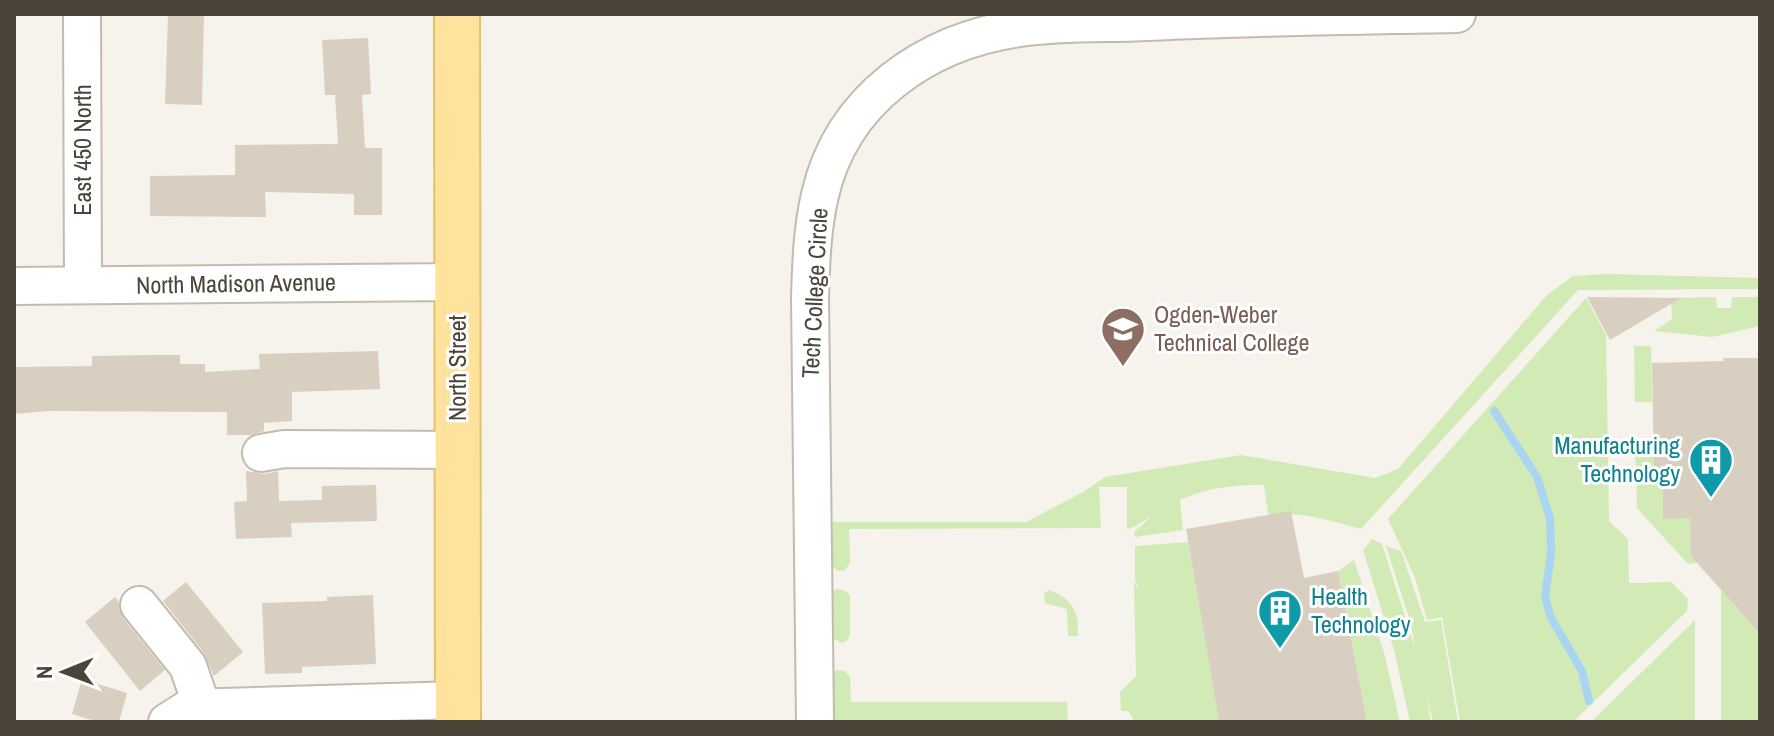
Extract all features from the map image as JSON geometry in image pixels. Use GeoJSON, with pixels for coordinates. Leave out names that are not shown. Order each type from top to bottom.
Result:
{"type":"FeatureCollection","features":[{"type":"Feature","properties":{"kind":"main road","name":"North Street"},"geometry":{"type":"LineString","coordinates":[[457,14],[458,711]]}},
{"type":"Feature","properties":{"kind":"street","name":"East 450 North"},"geometry":{"type":"LineString","coordinates":[[82,14],[83,285]]}},
{"type":"Feature","properties":{"kind":"street","name":"Tech College Circle"},"geometry":{"type":"LineString","coordinates":[[815,722],[810,298],[813,242],[820,193],[831,160],[859,113],[895,77],[922,59],[970,39],[1022,28],[1197,17],[1457,14]]}},
{"type":"Feature","properties":{"kind":"street","name":"North Madison Avenue"},"geometry":{"type":"LineString","coordinates":[[14,286],[457,282]]}},
{"type":"Feature","properties":{"kind":"street"},"geometry":{"type":"LineString","coordinates":[[261,453],[284,449],[458,450]]}},
{"type":"Feature","properties":{"kind":"street"},"geometry":{"type":"LineString","coordinates":[[139,605],[188,666],[186,712],[458,711]]}},
{"type":"Feature","properties":{"kind":"green space"},"geometry":{"type":"Polygon","coordinates":[[[1573,276],[1760,278],[1760,289],[1578,290],[1361,529],[1303,515],[1268,515],[1264,485],[1253,485],[1211,490],[1180,500],[1183,530],[1135,537],[1134,532],[1152,516],[1127,529],[1127,487],[1099,487],[1101,528],[849,529],[850,563],[845,570],[838,571],[828,565],[827,532],[833,529],[833,522],[1026,522],[1105,477],[1241,455],[1375,478],[1398,469],[1547,295],[1573,276]]]}},
{"type":"Feature","properties":{"kind":"green space"},"geometry":{"type":"Polygon","coordinates":[[[1716,297],[1717,308],[1731,308],[1732,297],[1760,297],[1760,326],[1712,337],[1654,331],[1672,319],[1671,298],[1716,297]]]}},
{"type":"Feature","properties":{"kind":"green space"},"geometry":{"type":"Polygon","coordinates":[[[1586,298],[1606,335],[1609,521],[1628,539],[1629,583],[1671,582],[1688,599],[1687,611],[1573,722],[1460,722],[1442,617],[1427,620],[1415,578],[1388,519],[1586,298]]]}},
{"type":"Feature","properties":{"kind":"green space"},"geometry":{"type":"Polygon","coordinates":[[[1634,346],[1651,346],[1652,402],[1635,402],[1634,346]]]}},
{"type":"Feature","properties":{"kind":"green space"},"geometry":{"type":"Polygon","coordinates":[[[1635,441],[1653,442],[1654,479],[1663,480],[1663,518],[1690,518],[1691,551],[1697,551],[1697,563],[1688,564],[1637,508],[1635,441]]]}},
{"type":"Feature","properties":{"kind":"green space"},"geometry":{"type":"Polygon","coordinates":[[[1372,539],[1382,544],[1415,648],[1411,624],[1386,546],[1401,551],[1425,622],[1441,620],[1458,722],[1433,722],[1427,697],[1431,722],[1410,722],[1394,650],[1363,550],[1372,539]]]}},
{"type":"Feature","properties":{"kind":"green space"},"geometry":{"type":"Polygon","coordinates":[[[1188,542],[1219,722],[1135,722],[1128,711],[1121,711],[1120,692],[1136,676],[1134,582],[1140,591],[1135,579],[1135,546],[1188,542]]]}},
{"type":"Feature","properties":{"kind":"green space"},"geometry":{"type":"Polygon","coordinates":[[[1354,560],[1385,656],[1400,722],[1367,722],[1338,571],[1354,560]]]}},
{"type":"Feature","properties":{"kind":"green space"},"geometry":{"type":"Polygon","coordinates":[[[839,589],[850,596],[850,634],[848,640],[842,643],[834,639],[829,626],[831,591],[839,589]]]}},
{"type":"Feature","properties":{"kind":"green space"},"geometry":{"type":"Polygon","coordinates":[[[1049,590],[1073,607],[1078,636],[1068,636],[1067,609],[1045,603],[1044,594],[1049,590]]]}},
{"type":"Feature","properties":{"kind":"green space"},"geometry":{"type":"Polygon","coordinates":[[[1721,590],[1760,634],[1760,722],[1721,722],[1721,590]]]}},
{"type":"Feature","properties":{"kind":"green space"},"geometry":{"type":"Polygon","coordinates":[[[1695,620],[1695,722],[1591,722],[1695,620]]]}},
{"type":"Feature","properties":{"kind":"green space"},"geometry":{"type":"Polygon","coordinates":[[[836,670],[845,671],[850,677],[851,702],[1067,702],[1068,722],[830,722],[830,676],[836,670]]]}},
{"type":"Feature","properties":{"kind":"building"},"geometry":{"type":"Polygon","coordinates":[[[168,14],[204,14],[202,105],[165,104],[168,14]]]}},
{"type":"Feature","properties":{"kind":"building"},"geometry":{"type":"Polygon","coordinates":[[[368,38],[371,94],[362,95],[365,148],[382,148],[382,215],[354,215],[354,194],[265,192],[266,217],[150,216],[150,176],[235,175],[235,145],[338,144],[335,95],[325,95],[322,40],[368,38]]]}},
{"type":"Feature","properties":{"kind":"building"},"geometry":{"type":"Polygon","coordinates":[[[1587,297],[1681,298],[1610,340],[1587,297]]]}},
{"type":"Feature","properties":{"kind":"building"},"geometry":{"type":"Polygon","coordinates":[[[378,351],[380,389],[292,392],[292,421],[264,423],[264,431],[252,435],[227,435],[227,412],[48,411],[14,414],[14,367],[92,366],[92,356],[180,355],[180,364],[205,364],[205,372],[260,369],[259,354],[378,351]]]}},
{"type":"Feature","properties":{"kind":"building","name":"Manufacturing Technology"},"geometry":{"type":"Polygon","coordinates":[[[1723,358],[1760,358],[1760,634],[1691,556],[1690,518],[1663,519],[1663,480],[1654,480],[1652,363],[1724,361],[1723,358]]]}},
{"type":"Feature","properties":{"kind":"building"},"geometry":{"type":"Polygon","coordinates":[[[246,471],[264,474],[278,471],[279,501],[322,500],[322,486],[376,485],[377,521],[291,523],[292,537],[236,539],[234,502],[247,501],[246,471]]]}},
{"type":"Feature","properties":{"kind":"building","name":"Health Technology"},"geometry":{"type":"Polygon","coordinates":[[[1291,511],[1304,578],[1338,571],[1367,722],[1219,722],[1186,529],[1291,511]]]}},
{"type":"Feature","properties":{"kind":"building"},"geometry":{"type":"Polygon","coordinates":[[[186,582],[243,652],[214,676],[204,653],[163,601],[186,582]]]}},
{"type":"Feature","properties":{"kind":"building"},"geometry":{"type":"Polygon","coordinates":[[[373,595],[376,664],[302,667],[302,673],[265,674],[262,603],[327,601],[327,597],[373,595]]]}},
{"type":"Feature","properties":{"kind":"building"},"geometry":{"type":"Polygon","coordinates":[[[115,597],[123,618],[165,670],[140,691],[85,622],[115,597]]]}},
{"type":"Feature","properties":{"kind":"building"},"geometry":{"type":"Polygon","coordinates":[[[82,679],[127,693],[119,722],[98,722],[72,714],[82,679]]]}},
{"type":"Feature","properties":{"kind":"waterway"},"geometry":{"type":"LineString","coordinates":[[1494,411],[1537,477],[1550,518],[1551,554],[1545,597],[1551,618],[1582,671],[1589,701]]}},
{"type":"Feature","properties":{"kind":"place","name":"Ogden-Weber Technical College"},"geometry":{"type":"Point","coordinates":[1123,368]}},
{"type":"Feature","properties":{"kind":"place","name":"Manufacturing Technology"},"geometry":{"type":"Point","coordinates":[1711,499]}},
{"type":"Feature","properties":{"kind":"place","name":"Health Technology"},"geometry":{"type":"Point","coordinates":[1280,650]}}]}
